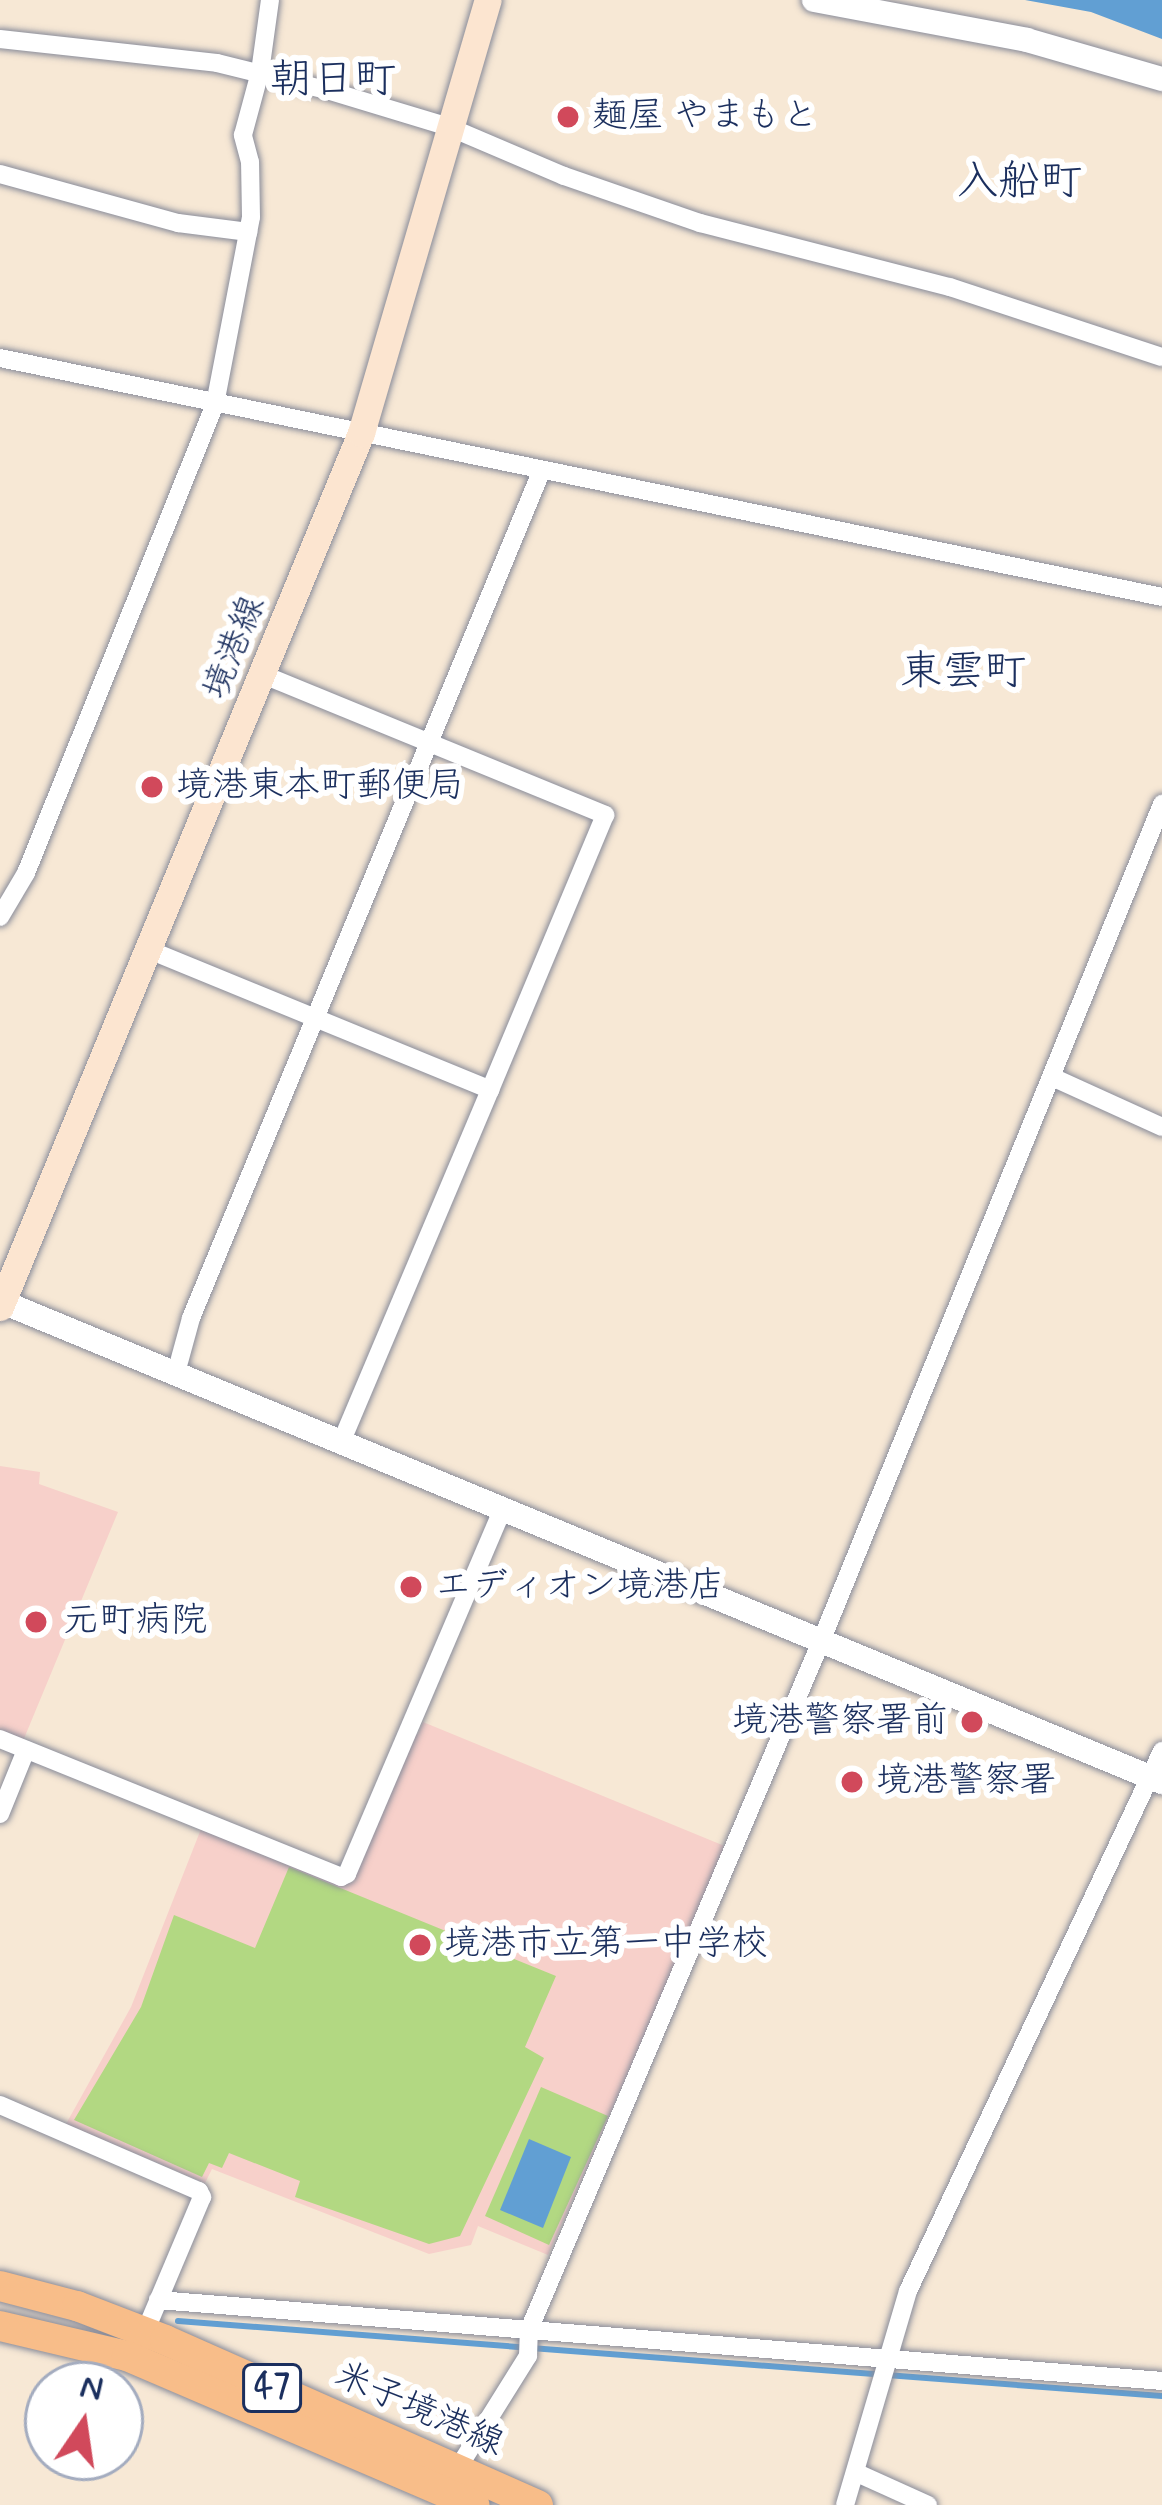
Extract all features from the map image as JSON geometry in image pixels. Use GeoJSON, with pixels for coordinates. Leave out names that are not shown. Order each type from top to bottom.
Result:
{"type":"FeatureCollection","features":[{"type":"Feature","properties":{"kind":"main road","name":"境港線"},"geometry":{"type":"LineString","coordinates":[[1,1303],[361,433],[488,0]]}},
{"type":"Feature","properties":{"kind":"main road","name":"米子境港線"},"geometry":{"type":"LineString","coordinates":[[0,2287],[76,2306],[145,2332],[450,2480],[474,2505]]}},
{"type":"Feature","properties":{"kind":"main road","name":"米子境港線"},"geometry":{"type":"LineString","coordinates":[[0,2326],[127,2356],[450,2480],[538,2505]]}},
{"type":"Feature","properties":{"kind":"street"},"geometry":{"type":"LineString","coordinates":[[0,917],[26,872],[215,404],[248,232],[250,162],[243,134],[260,72],[269,0]]}},
{"type":"Feature","properties":{"kind":"street"},"geometry":{"type":"LineString","coordinates":[[814,0],[1048,45],[1162,80]]}},
{"type":"Feature","properties":{"kind":"street"},"geometry":{"type":"LineString","coordinates":[[0,39],[163,56],[260,72],[448,127],[564,176],[700,223],[950,287],[1162,357]]}},
{"type":"Feature","properties":{"kind":"street"},"geometry":{"type":"LineString","coordinates":[[0,174],[178,224],[248,232]]}},
{"type":"Feature","properties":{"kind":"street"},"geometry":{"type":"LineString","coordinates":[[0,358],[1162,597]]}},
{"type":"Feature","properties":{"kind":"street"},"geometry":{"type":"LineString","coordinates":[[176,1373],[191,1318],[541,472]]}},
{"type":"Feature","properties":{"kind":"street"},"geometry":{"type":"LineString","coordinates":[[264,675],[605,814],[341,1441]]}},
{"type":"Feature","properties":{"kind":"street"},"geometry":{"type":"LineString","coordinates":[[450,2480],[528,2356],[529,2330],[1156,834],[1162,804]]}},
{"type":"Feature","properties":{"kind":"street"},"geometry":{"type":"LineString","coordinates":[[147,949],[490,1090]]}},
{"type":"Feature","properties":{"kind":"street"},"geometry":{"type":"LineString","coordinates":[[1052,1077],[1162,1127]]}},
{"type":"Feature","properties":{"kind":"street"},"geometry":{"type":"LineString","coordinates":[[1,1303],[1156,1780]]}},
{"type":"Feature","properties":{"kind":"street"},"geometry":{"type":"LineString","coordinates":[[0,1739],[341,1877],[347,1874],[503,1508]]}},
{"type":"Feature","properties":{"kind":"street"},"geometry":{"type":"LineString","coordinates":[[0,1814],[26,1750]]}},
{"type":"Feature","properties":{"kind":"street"},"geometry":{"type":"LineString","coordinates":[[845,2505],[884,2359],[908,2291],[1156,1780],[1162,1751]]}},
{"type":"Feature","properties":{"kind":"street"},"geometry":{"type":"LineString","coordinates":[[0,2105],[199,2191],[202,2197],[145,2332]]}},
{"type":"Feature","properties":{"kind":"street"},"geometry":{"type":"LineString","coordinates":[[158,2300],[1162,2380]]}},
{"type":"Feature","properties":{"kind":"street"},"geometry":{"type":"LineString","coordinates":[[856,2474],[928,2505]]}},
{"type":"Feature","properties":{"kind":"shaded area","name":"元町病院"},"geometry":{"type":"Polygon","coordinates":[[[0,1466],[40,1472],[39,1484],[118,1512],[23,1741],[0,1731],[0,1466]]]}},
{"type":"Feature","properties":{"kind":"shaded area","name":"境港市立第一中学校"},"geometry":{"type":"Polygon","coordinates":[[[423,1722],[727,1847],[548,2255],[478,2226],[471,2245],[429,2254],[212,2169],[205,2183],[66,2124],[131,2007],[201,1829],[347,1883],[410,1733],[418,1734],[423,1722]]]}},
{"type":"Feature","properties":{"kind":"green space"},"geometry":{"type":"Polygon","coordinates":[[[289,1867],[556,1976],[525,2047],[544,2058],[460,2236],[429,2244],[295,2197],[300,2181],[229,2153],[222,2168],[209,2163],[202,2177],[74,2120],[141,2007],[174,1915],[255,1948],[289,1867]]]}},
{"type":"Feature","properties":{"kind":"green space"},"geometry":{"type":"Polygon","coordinates":[[[541,2087],[608,2116],[549,2245],[485,2216],[541,2087]]]}},
{"type":"Feature","properties":{"kind":"water"},"geometry":{"type":"Polygon","coordinates":[[[1025,0],[1162,0],[1162,39],[1091,12],[1025,0]]]}},
{"type":"Feature","properties":{"kind":"water"},"geometry":{"type":"Polygon","coordinates":[[[529,2139],[571,2157],[543,2228],[500,2210],[529,2139]]]}},
{"type":"Feature","properties":{"kind":"waterway"},"geometry":{"type":"LineString","coordinates":[[178,2321],[1162,2396]]}},
{"type":"Feature","properties":{"kind":"place","name":"麺屋 やまもと"},"geometry":{"type":"Point","coordinates":[568,117]}},
{"type":"Feature","properties":{"kind":"place","name":"境港東本町郵便局"},"geometry":{"type":"Point","coordinates":[152,787]}},
{"type":"Feature","properties":{"kind":"place","name":"エディオン境港店"},"geometry":{"type":"Point","coordinates":[411,1587]}},
{"type":"Feature","properties":{"kind":"place","name":"元町病院"},"geometry":{"type":"Point","coordinates":[36,1622]}},
{"type":"Feature","properties":{"kind":"place","name":"境港警察署前"},"geometry":{"type":"Point","coordinates":[972,1722]}},
{"type":"Feature","properties":{"kind":"place","name":"境港警察署"},"geometry":{"type":"Point","coordinates":[852,1782]}},
{"type":"Feature","properties":{"kind":"place","name":"境港市立第一中学校"},"geometry":{"type":"Point","coordinates":[420,1945]}},
{"type":"Feature","properties":{"kind":"district","name":"朝日町"},"geometry":{"type":"Point","coordinates":[333,81]}},
{"type":"Feature","properties":{"kind":"district","name":"入船町"},"geometry":{"type":"Point","coordinates":[1019,183]}},
{"type":"Feature","properties":{"kind":"district","name":"東雲町"},"geometry":{"type":"Point","coordinates":[963,673]}}]}
